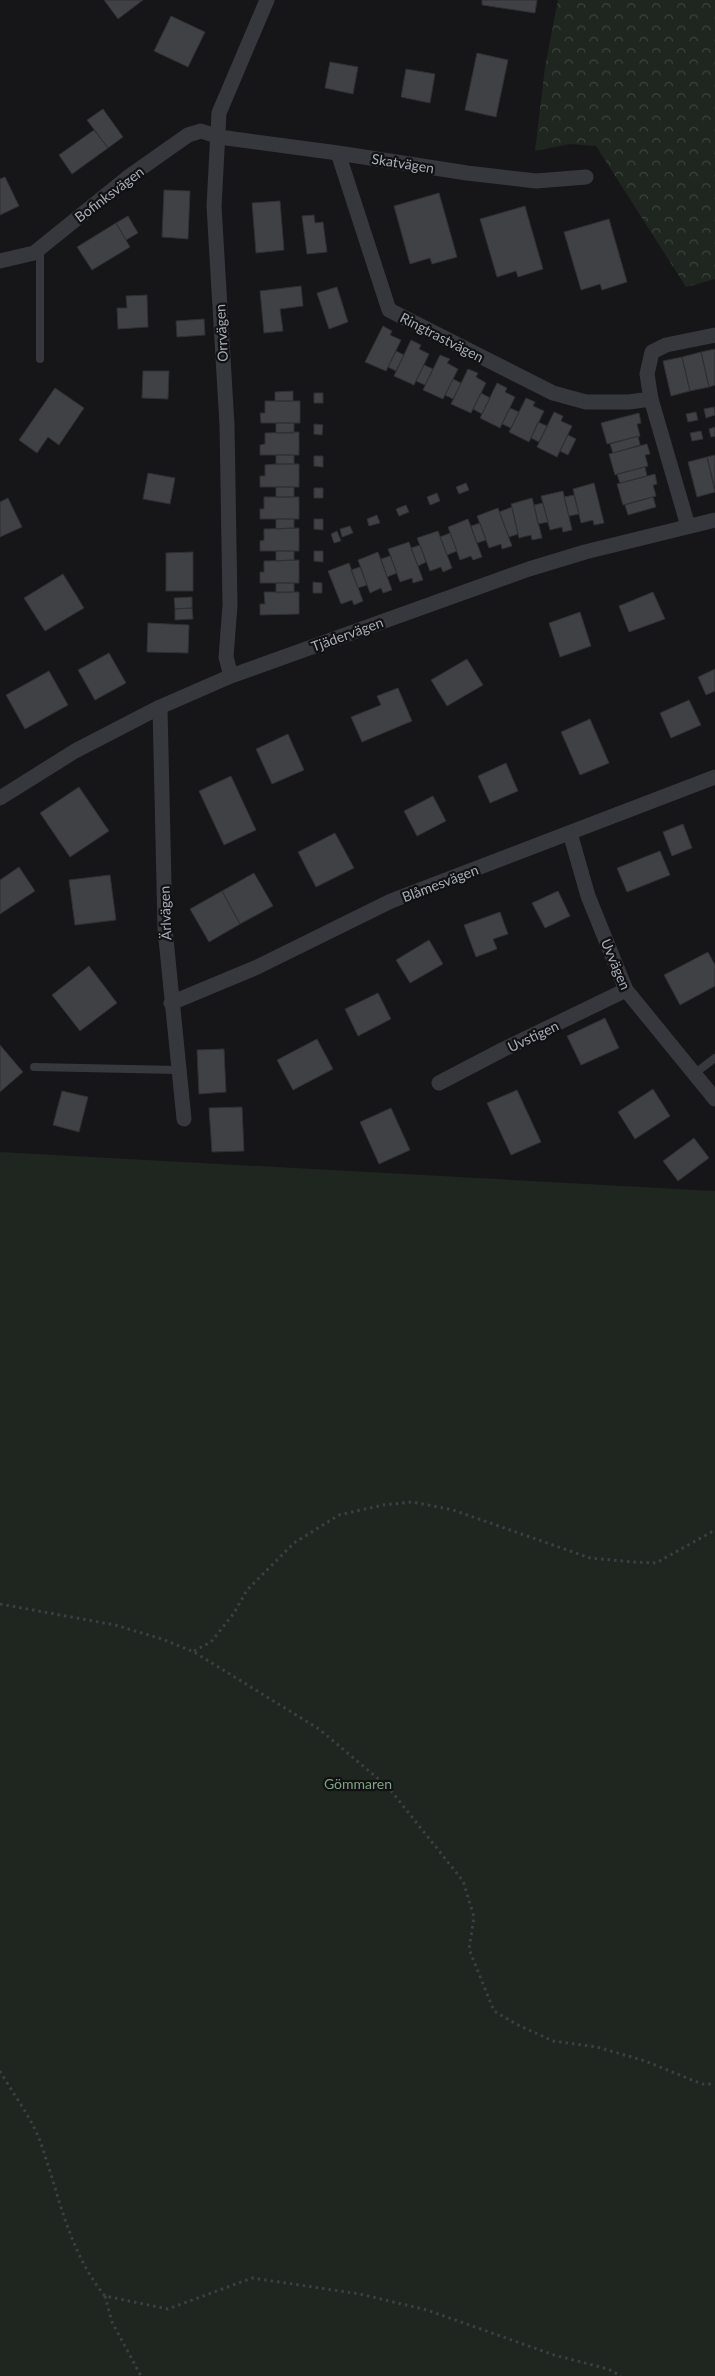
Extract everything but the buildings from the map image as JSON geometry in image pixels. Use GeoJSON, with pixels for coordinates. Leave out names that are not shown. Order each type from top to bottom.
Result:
{"type":"FeatureCollection","features":[{"type":"Feature","properties":{"kind":"street","name":"Orrvägen"},"geometry":{"type":"LineString","coordinates":[[231,676],[226,657],[230,605],[227,425],[214,206],[219,113],[267,0]]}},
{"type":"Feature","properties":{"kind":"street","name":"Bofinksvägen"},"geometry":{"type":"LineString","coordinates":[[0,261],[34,253],[127,178],[188,135],[201,131],[219,137]]}},
{"type":"Feature","properties":{"kind":"street","name":"Skatvägen"},"geometry":{"type":"LineString","coordinates":[[219,137],[536,181],[586,177]]}},
{"type":"Feature","properties":{"kind":"street","name":"Ringtrastvägen"},"geometry":{"type":"LineString","coordinates":[[338,153],[389,310],[553,393],[586,402],[629,402],[651,399]]}},
{"type":"Feature","properties":{"kind":"street"},"geometry":{"type":"LineString","coordinates":[[688,526],[651,399],[647,374],[652,352],[666,345],[715,335]]}},
{"type":"Feature","properties":{"kind":"street","name":"Tjädervägen"},"geometry":{"type":"LineString","coordinates":[[0,798],[74,752],[160,707],[231,676],[529,569],[715,520]]}},
{"type":"Feature","properties":{"kind":"street","name":"Ärlvägen"},"geometry":{"type":"LineString","coordinates":[[160,707],[165,920],[171,1003],[184,1119]]}},
{"type":"Feature","properties":{"kind":"street","name":"Blåmesvägen"},"geometry":{"type":"LineString","coordinates":[[171,1003],[255,968],[391,901],[715,777]]}},
{"type":"Feature","properties":{"kind":"street","name":"Uvvägen"},"geometry":{"type":"LineString","coordinates":[[570,833],[588,896],[626,990],[715,1099]]}},
{"type":"Feature","properties":{"kind":"street","name":"Uvstigen"},"geometry":{"type":"LineString","coordinates":[[439,1083],[626,990]]}},
{"type":"Feature","properties":{"kind":"lane"},"geometry":{"type":"LineString","coordinates":[[40,248],[40,359]]}},
{"type":"Feature","properties":{"kind":"lane"},"geometry":{"type":"LineString","coordinates":[[694,1074],[715,1058]]}},
{"type":"Feature","properties":{"kind":"lane"},"geometry":{"type":"LineString","coordinates":[[34,1067],[178,1070]]}},
{"type":"Feature","properties":{"kind":"path"},"geometry":{"type":"LineString","coordinates":[[194,1652],[211,1642],[234,1613],[247,1590],[294,1544],[339,1514],[382,1505],[412,1502],[453,1510],[590,1558],[656,1563],[715,1530]]}},
{"type":"Feature","properties":{"kind":"path"},"geometry":{"type":"LineString","coordinates":[[0,1604],[114,1625],[162,1639],[194,1652],[319,1729],[388,1787],[463,1881],[474,1917],[469,1949],[494,2011],[516,2024],[553,2041],[597,2047],[645,2061],[702,2084],[715,2084]]}},
{"type":"Feature","properties":{"kind":"path"},"geometry":{"type":"LineString","coordinates":[[0,2071],[39,2140],[64,2219],[81,2261],[105,2296],[112,2322],[141,2376]]}},
{"type":"Feature","properties":{"kind":"path"},"geometry":{"type":"LineString","coordinates":[[105,2296],[168,2308],[252,2278],[360,2294],[427,2310],[554,2354],[608,2369],[621,2376]]}},
{"type":"Feature","properties":{"kind":"green space"},"geometry":{"type":"Polygon","coordinates":[[[558,0],[715,0],[715,279],[686,287],[596,146],[570,144],[535,151],[545,67],[558,0]]]}},
{"type":"Feature","properties":{"kind":"green space","name":"Gömmaren"},"geometry":{"type":"Polygon","coordinates":[[[0,1152],[715,1191],[715,2376],[0,2376],[0,1152]]]}}]}
